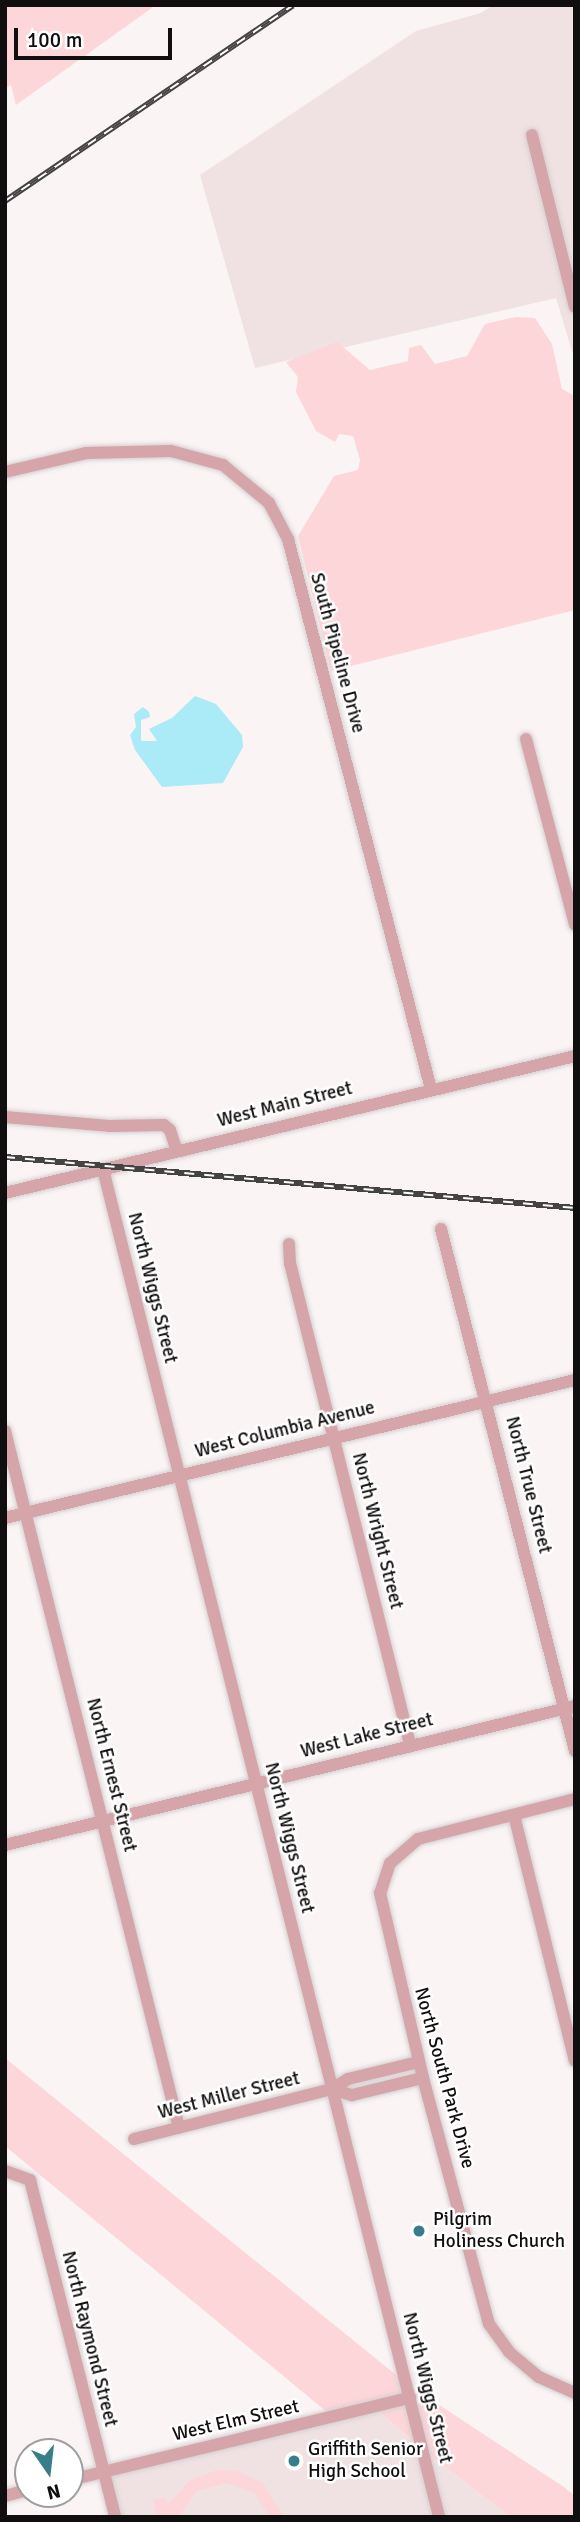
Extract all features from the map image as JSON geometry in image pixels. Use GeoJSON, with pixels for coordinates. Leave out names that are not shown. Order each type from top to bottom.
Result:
{"type":"FeatureCollection","features":[{"type":"Feature","properties":{"kind":"street"},"geometry":{"type":"LineString","coordinates":[[531,135],[575,307]]}},
{"type":"Feature","properties":{"kind":"street","name":"South Pipeline Drive"},"geometry":{"type":"LineString","coordinates":[[5,472],[86,453],[171,451],[223,465],[269,503],[288,539],[431,1090]]}},
{"type":"Feature","properties":{"kind":"street"},"geometry":{"type":"LineString","coordinates":[[526,738],[575,925]]}},
{"type":"Feature","properties":{"kind":"street","name":"West Main Street"},"geometry":{"type":"LineString","coordinates":[[5,1193],[575,1056]]}},
{"type":"Feature","properties":{"kind":"street"},"geometry":{"type":"LineString","coordinates":[[5,1117],[109,1126],[164,1125],[170,1129],[177,1151]]}},
{"type":"Feature","properties":{"kind":"street","name":"North Wiggs Street"},"geometry":{"type":"LineString","coordinates":[[103,1169],[439,2517]]}},
{"type":"Feature","properties":{"kind":"street","name":"North True Street"},"geometry":{"type":"LineString","coordinates":[[441,1229],[569,1707],[575,1751]]}},
{"type":"Feature","properties":{"kind":"street","name":"North Wright Street"},"geometry":{"type":"LineString","coordinates":[[289,1244],[410,1746]]}},
{"type":"Feature","properties":{"kind":"street","name":"West Columbia Avenue"},"geometry":{"type":"LineString","coordinates":[[5,1518],[575,1380]]}},
{"type":"Feature","properties":{"kind":"street","name":"North Ernest Street"},"geometry":{"type":"LineString","coordinates":[[5,1431],[179,2128]]}},
{"type":"Feature","properties":{"kind":"street","name":"West Lake Street"},"geometry":{"type":"LineString","coordinates":[[5,1844],[569,1707]]}},
{"type":"Feature","properties":{"kind":"street","name":"North South Park Drive"},"geometry":{"type":"LineString","coordinates":[[575,1800],[418,1839],[398,1852],[386,1869],[382,1910],[423,2078],[489,2324],[509,2352],[539,2377],[575,2393]]}},
{"type":"Feature","properties":{"kind":"street"},"geometry":{"type":"LineString","coordinates":[[514,1815],[575,2061]]}},
{"type":"Feature","properties":{"kind":"street","name":"West Miller Street"},"geometry":{"type":"LineString","coordinates":[[134,2139],[332,2089],[348,2080],[419,2062]]}},
{"type":"Feature","properties":{"kind":"street","name":"West Miller Street"},"geometry":{"type":"LineString","coordinates":[[332,2089],[352,2095],[423,2078]]}},
{"type":"Feature","properties":{"kind":"street","name":"North Raymond Street"},"geometry":{"type":"LineString","coordinates":[[5,2171],[21,2174],[30,2180],[115,2517]]}},
{"type":"Feature","properties":{"kind":"street","name":"West Elm Street"},"geometry":{"type":"LineString","coordinates":[[84,2477],[410,2398]]}},
{"type":"Feature","properties":{"kind":"shaded area"},"geometry":{"type":"Polygon","coordinates":[[[5,5],[156,5],[16,105],[11,85],[5,88],[5,5]]]}},
{"type":"Feature","properties":{"kind":"shaded area"},"geometry":{"type":"Polygon","coordinates":[[[493,5],[575,5],[575,361],[556,298],[255,368],[200,175],[416,31],[481,13],[493,5]]]}},
{"type":"Feature","properties":{"kind":"shaded area"},"geometry":{"type":"Polygon","coordinates":[[[516,317],[535,318],[552,344],[562,389],[575,396],[575,610],[331,671],[298,536],[334,476],[358,470],[360,460],[353,436],[339,434],[335,442],[316,431],[296,392],[298,377],[286,362],[337,342],[370,370],[408,361],[409,348],[421,345],[435,364],[467,356],[485,324],[516,317]]]}},
{"type":"Feature","properties":{"kind":"shaded area"},"geometry":{"type":"Polygon","coordinates":[[[5,2058],[406,2383],[564,2487],[575,2496],[575,2517],[511,2517],[423,2450],[371,2404],[333,2417],[5,2146],[5,2058]]]}},
{"type":"Feature","properties":{"kind":"shaded area","name":"Griffith Senior High School"},"geometry":{"type":"Polygon","coordinates":[[[371,2404],[423,2450],[511,2517],[114,2517],[103,2472],[371,2404]]]}},
{"type":"Feature","properties":{"kind":"shaded area"},"geometry":{"type":"Polygon","coordinates":[[[217,2470],[237,2471],[263,2483],[284,2517],[270,2517],[254,2493],[226,2483],[197,2491],[178,2517],[157,2517],[153,2500],[165,2497],[168,2505],[190,2480],[217,2470]]]}},
{"type":"Feature","properties":{"kind":"water"},"geometry":{"type":"Polygon","coordinates":[[[195,696],[216,704],[242,735],[243,747],[223,783],[162,787],[135,750],[130,735],[136,727],[134,714],[143,707],[149,712],[150,717],[141,720],[141,741],[157,741],[149,729],[172,718],[195,696]]]}},
{"type":"Feature","properties":{"kind":"railway"},"geometry":{"type":"LineString","coordinates":[[5,201],[293,5]]}},
{"type":"Feature","properties":{"kind":"railway"},"geometry":{"type":"LineString","coordinates":[[5,1157],[575,1208]]}},
{"type":"Feature","properties":{"kind":"place","name":"Pilgrim Holiness Church"},"geometry":{"type":"Point","coordinates":[419,2231]}},
{"type":"Feature","properties":{"kind":"place","name":"Griffith Senior High School"},"geometry":{"type":"Point","coordinates":[294,2461]}}]}
